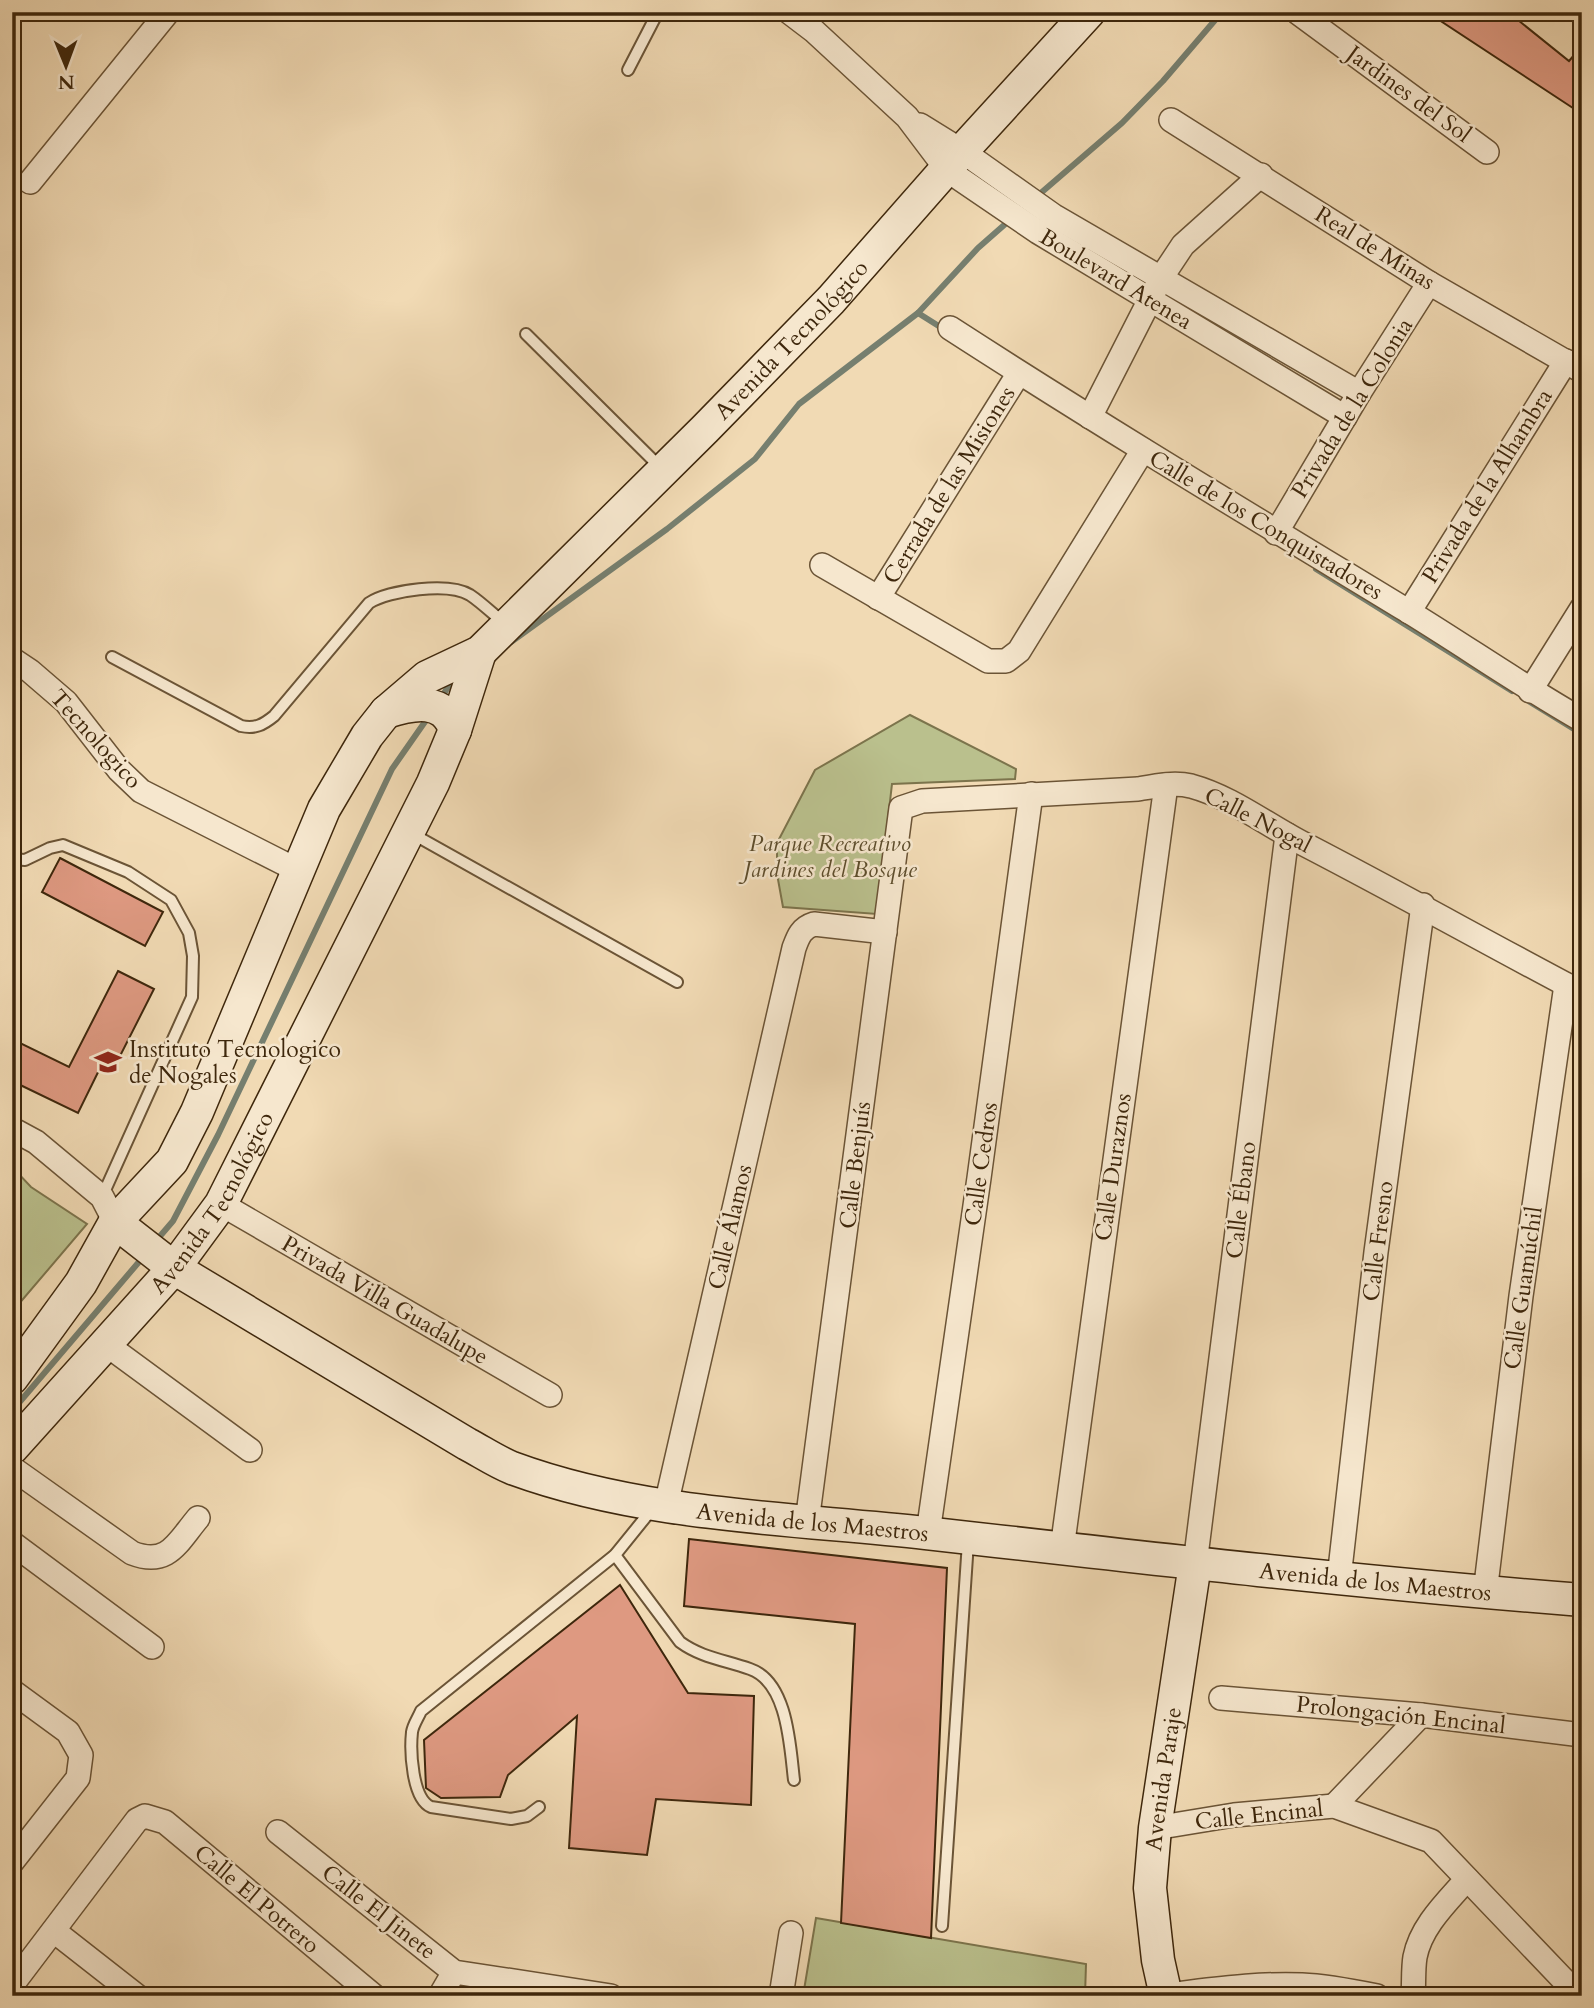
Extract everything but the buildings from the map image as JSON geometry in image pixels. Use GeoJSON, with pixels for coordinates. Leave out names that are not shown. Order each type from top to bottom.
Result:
{"type":"FeatureCollection","features":[{"type":"Feature","properties":{"kind":"main road","name":"Avenida Tecnológico"},"geometry":{"type":"LineString","coordinates":[[12,1378],[81,1283],[115,1217],[172,1161],[197,1112],[324,809],[367,736],[386,712],[428,677],[480,652],[664,470],[831,300],[1089,12]]}},
{"type":"Feature","properties":{"kind":"main road","name":"Avenida Tecnológico"},"geometry":{"type":"LineString","coordinates":[[12,1448],[107,1345],[220,1205],[408,832],[455,730],[480,652]]}},
{"type":"Feature","properties":{"kind":"main road"},"geometry":{"type":"LineString","coordinates":[[386,712],[407,706],[435,707],[446,712],[455,730]]}},
{"type":"Feature","properties":{"kind":"main road","name":"Avenida de los Maestros"},"geometry":{"type":"LineString","coordinates":[[115,1217],[171,1266],[467,1444],[510,1467],[566,1484],[661,1505],[807,1522],[1195,1564],[1582,1600]]}},
{"type":"Feature","properties":{"kind":"main road","name":"Avenida Paraje"},"geometry":{"type":"LineString","coordinates":[[1166,1995],[1158,1960],[1150,1888],[1155,1828],[1195,1564]]}},
{"type":"Feature","properties":{"kind":"street"},"geometry":{"type":"LineString","coordinates":[[30,182],[168,12]]}},
{"type":"Feature","properties":{"kind":"street","name":"Boulevard Atenea"},"geometry":{"type":"LineString","coordinates":[[789,12],[814,31],[955,160],[1006,211],[1046,224],[1161,278],[1359,393]]}},
{"type":"Feature","properties":{"kind":"street","name":"Jardines del Sol"},"geometry":{"type":"LineString","coordinates":[[1297,12],[1487,152]]}},
{"type":"Feature","properties":{"kind":"street","name":"Real de Minas"},"geometry":{"type":"LineString","coordinates":[[1171,120],[1429,283],[1574,366]]}},
{"type":"Feature","properties":{"kind":"street","name":"Boulevard Atenea"},"geometry":{"type":"LineString","coordinates":[[955,160],[1023,195],[1046,224],[1150,300],[1345,417]]}},
{"type":"Feature","properties":{"kind":"street"},"geometry":{"type":"LineString","coordinates":[[1090,417],[1161,278],[1194,234],[1261,175]]}},
{"type":"Feature","properties":{"kind":"street","name":"Privada de la Colonia"},"geometry":{"type":"LineString","coordinates":[[1276,533],[1359,393],[1429,283]]}},
{"type":"Feature","properties":{"kind":"street","name":"Calle de los Conquistadores"},"geometry":{"type":"LineString","coordinates":[[950,328],[1276,533],[1409,612],[1530,691],[1582,720]]}},
{"type":"Feature","properties":{"kind":"street","name":"Privada de la Alhambra"},"geometry":{"type":"LineString","coordinates":[[1409,612],[1574,366]]}},
{"type":"Feature","properties":{"kind":"street","name":"Cerrada de las Misiones"},"geometry":{"type":"LineString","coordinates":[[878,598],[1019,373]]}},
{"type":"Feature","properties":{"kind":"street","name":"Cerrada de las Misiones"},"geometry":{"type":"LineString","coordinates":[[822,565],[988,661],[998,663],[1013,657],[1143,450]]}},
{"type":"Feature","properties":{"kind":"street"},"geometry":{"type":"LineString","coordinates":[[1530,691],[1582,608]]}},
{"type":"Feature","properties":{"kind":"street","name":"Tecnologico"},"geometry":{"type":"LineString","coordinates":[[12,659],[66,702],[118,770],[141,791],[297,870]]}},
{"type":"Feature","properties":{"kind":"street","name":"Calle Duraznos"},"geometry":{"type":"LineString","coordinates":[[1062,1549],[1166,785]]}},
{"type":"Feature","properties":{"kind":"street","name":"Calle Nogal"},"geometry":{"type":"LineString","coordinates":[[901,807],[922,801],[1188,785],[1216,794],[1574,989]]}},
{"type":"Feature","properties":{"kind":"street","name":"Calle Cedros"},"geometry":{"type":"LineString","coordinates":[[928,1533],[1031,794]]}},
{"type":"Feature","properties":{"kind":"street","name":"Calle Benjuís"},"geometry":{"type":"LineString","coordinates":[[807,1522],[901,807]]}},
{"type":"Feature","properties":{"kind":"street","name":"Calle Ébano"},"geometry":{"type":"LineString","coordinates":[[1195,1564],[1287,835]]}},
{"type":"Feature","properties":{"kind":"street","name":"Calle Fresno"},"geometry":{"type":"LineString","coordinates":[[1339,1578],[1376,1252],[1423,905]]}},
{"type":"Feature","properties":{"kind":"street","name":"Calle Álamos"},"geometry":{"type":"LineString","coordinates":[[661,1505],[799,934],[814,924],[885,932]]}},
{"type":"Feature","properties":{"kind":"street","name":"Calle Guamúchil"},"geometry":{"type":"LineString","coordinates":[[1485,1593],[1521,1296],[1574,989]]}},
{"type":"Feature","properties":{"kind":"street"},"geometry":{"type":"LineString","coordinates":[[12,1129],[36,1142],[115,1217]]}},
{"type":"Feature","properties":{"kind":"street","name":"Privada Villa Guadalupe"},"geometry":{"type":"LineString","coordinates":[[220,1205],[550,1395]]}},
{"type":"Feature","properties":{"kind":"street"},"geometry":{"type":"LineString","coordinates":[[107,1345],[250,1450]]}},
{"type":"Feature","properties":{"kind":"street"},"geometry":{"type":"LineString","coordinates":[[12,1468],[132,1553],[145,1558],[158,1558],[168,1553],[198,1518]]}},
{"type":"Feature","properties":{"kind":"street"},"geometry":{"type":"LineString","coordinates":[[12,1543],[152,1647]]}},
{"type":"Feature","properties":{"kind":"street"},"geometry":{"type":"LineString","coordinates":[[12,1691],[68,1732],[81,1755],[78,1778],[12,1862]]}},
{"type":"Feature","properties":{"kind":"street","name":"Prolongación Encinal"},"geometry":{"type":"LineString","coordinates":[[1220,1698],[1421,1715],[1582,1735]]}},
{"type":"Feature","properties":{"kind":"street"},"geometry":{"type":"LineString","coordinates":[[1334,1806],[1421,1715]]}},
{"type":"Feature","properties":{"kind":"street","name":"Calle Encinal"},"geometry":{"type":"LineString","coordinates":[[1155,1828],[1234,1815],[1334,1806],[1431,1841],[1578,1996]]}},
{"type":"Feature","properties":{"kind":"street","name":"Calle El Potrero"},"geometry":{"type":"LineString","coordinates":[[54,1931],[140,1816],[145,1816],[165,1822],[374,1996]]}},
{"type":"Feature","properties":{"kind":"street","name":"Calle El Jinete"},"geometry":{"type":"LineString","coordinates":[[278,1832],[454,1972],[611,1996]]}},
{"type":"Feature","properties":{"kind":"street"},"geometry":{"type":"LineString","coordinates":[[1413,1996],[1416,1956],[1421,1938],[1467,1879]]}},
{"type":"Feature","properties":{"kind":"street"},"geometry":{"type":"LineString","coordinates":[[12,1986],[54,1931],[137,1996]]}},
{"type":"Feature","properties":{"kind":"street"},"geometry":{"type":"LineString","coordinates":[[781,1996],[791,1933]]}},
{"type":"Feature","properties":{"kind":"street"},"geometry":{"type":"LineString","coordinates":[[440,1996],[454,1972]]}},
{"type":"Feature","properties":{"kind":"street"},"geometry":{"type":"LineString","coordinates":[[1166,1995],[1282,1984],[1347,1989],[1377,1996]]}},
{"type":"Feature","properties":{"kind":"lane"},"geometry":{"type":"LineString","coordinates":[[628,69],[658,12]]}},
{"type":"Feature","properties":{"kind":"lane"},"geometry":{"type":"LineString","coordinates":[[526,334],[664,470]]}},
{"type":"Feature","properties":{"kind":"lane"},"geometry":{"type":"LineString","coordinates":[[112,657],[242,726],[249,727],[264,724],[274,716],[369,603],[387,594],[418,590],[454,590],[468,594],[506,625]]}},
{"type":"Feature","properties":{"kind":"lane"},"geometry":{"type":"LineString","coordinates":[[408,832],[677,982]]}},
{"type":"Feature","properties":{"kind":"lane"},"geometry":{"type":"LineString","coordinates":[[12,859],[25,860],[63,845],[128,872],[171,900],[189,933],[193,956],[192,997],[115,1217]]}},
{"type":"Feature","properties":{"kind":"lane"},"geometry":{"type":"LineString","coordinates":[[538,1807],[527,1816],[511,1819],[425,1804],[415,1786],[412,1731],[421,1711],[615,1555],[661,1505]]}},
{"type":"Feature","properties":{"kind":"lane"},"geometry":{"type":"LineString","coordinates":[[942,1926],[968,1539]]}},
{"type":"Feature","properties":{"kind":"lane"},"geometry":{"type":"LineString","coordinates":[[615,1555],[680,1642],[694,1653],[754,1670],[772,1687],[781,1702],[785,1717],[794,1780]]}},
{"type":"Feature","properties":{"kind":"green space","name":"Parque Recreativo Jardines del Bosque"},"geometry":{"type":"Polygon","coordinates":[[[910,715],[1016,769],[1015,779],[892,784],[877,914],[783,907],[777,874],[777,843],[815,770],[910,715]]]}},
{"type":"Feature","properties":{"kind":"green space"},"geometry":{"type":"Polygon","coordinates":[[[12,1170],[31,1187],[87,1224],[12,1312],[12,1170]]]}},
{"type":"Feature","properties":{"kind":"green space"},"geometry":{"type":"Polygon","coordinates":[[[816,1918],[1086,1964],[1085,1996],[803,1996],[816,1918]]]}},
{"type":"Feature","properties":{"kind":"waterway"},"geometry":{"type":"LineString","coordinates":[[1035,198],[1122,123],[1163,81],[1222,12]]}},
{"type":"Feature","properties":{"kind":"waterway"},"geometry":{"type":"LineString","coordinates":[[511,642],[667,529],[755,459],[799,404],[918,313],[978,248],[1011,219]]}},
{"type":"Feature","properties":{"kind":"waterway"},"geometry":{"type":"LineString","coordinates":[[918,313],[945,330]]}},
{"type":"Feature","properties":{"kind":"waterway"},"geometry":{"type":"LineString","coordinates":[[1316,569],[1512,691]]}},
{"type":"Feature","properties":{"kind":"waterway"},"geometry":{"type":"LineString","coordinates":[[439,701],[450,684],[459,678]]}},
{"type":"Feature","properties":{"kind":"waterway"},"geometry":{"type":"LineString","coordinates":[[1530,702],[1582,734]]}},
{"type":"Feature","properties":{"kind":"waterway"},"geometry":{"type":"LineString","coordinates":[[155,1242],[173,1221],[218,1135],[392,769],[429,716]]}},
{"type":"Feature","properties":{"kind":"waterway"},"geometry":{"type":"LineString","coordinates":[[12,1411],[144,1256]]}},
{"type":"Feature","properties":{"kind":"place","name":"Instituto Tecnologico de Nogales"},"geometry":{"type":"Point","coordinates":[108,1062]}}]}
